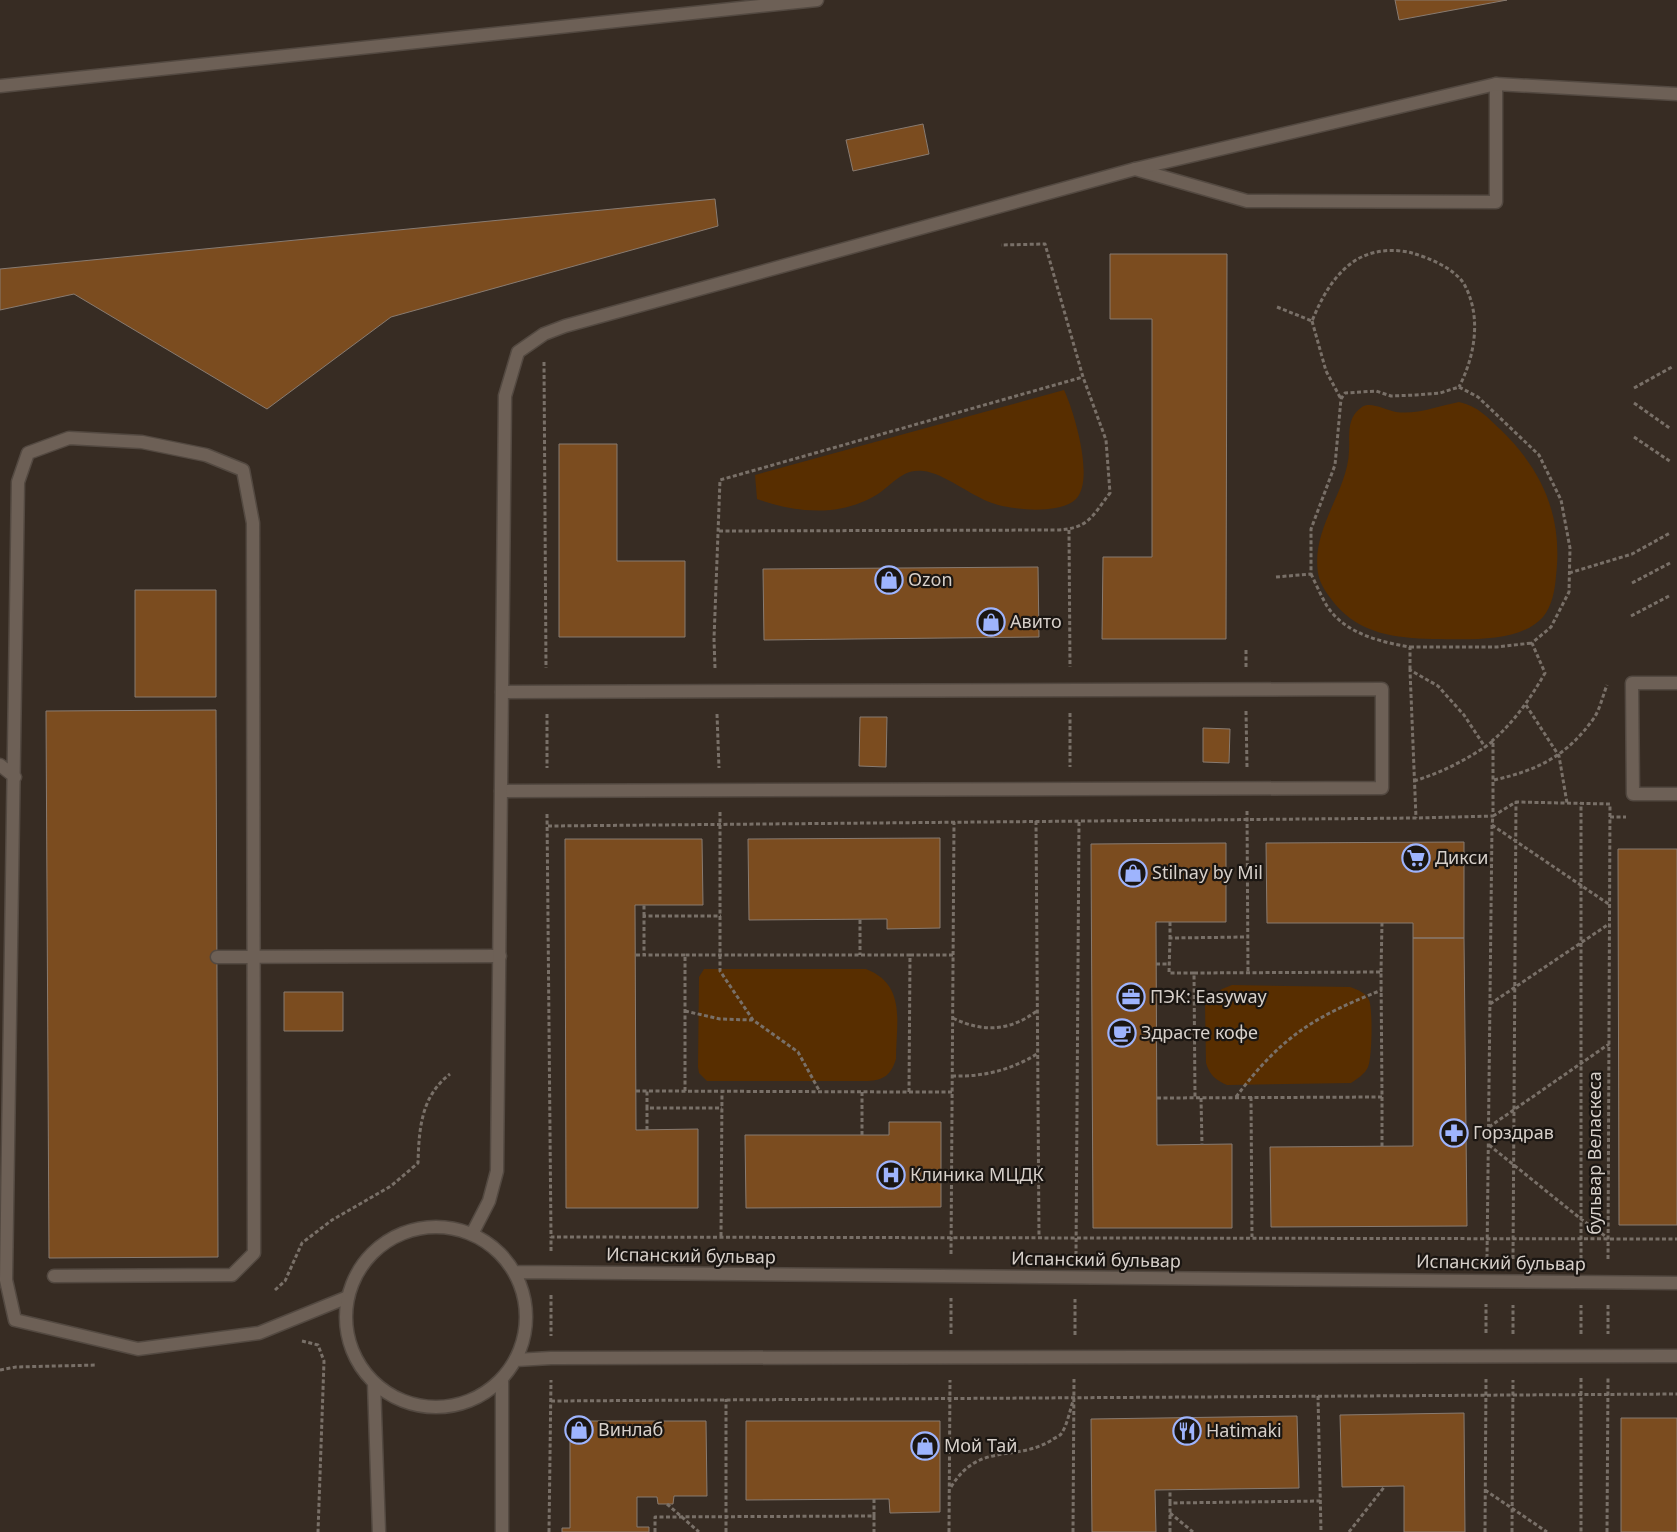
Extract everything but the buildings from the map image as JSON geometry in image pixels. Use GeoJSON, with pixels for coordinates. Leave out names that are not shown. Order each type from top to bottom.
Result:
{"type":"FeatureCollection","features":[{"type":"Feature","properties":{"kind":"street"},"geometry":{"type":"LineString","coordinates":[[0,86],[817,0]]}},
{"type":"Feature","properties":{"kind":"street"},"geometry":{"type":"LineString","coordinates":[[472,1234],[489,1201],[497,1171],[505,396],[518,352],[544,334],[565,326],[1135,169],[1496,84],[1677,94]]}},
{"type":"Feature","properties":{"kind":"street"},"geometry":{"type":"LineString","coordinates":[[1135,169],[1247,201],[1496,202],[1496,84]]}},
{"type":"Feature","properties":{"kind":"street"},"geometry":{"type":"LineString","coordinates":[[54,1276],[232,1275],[254,1253],[253,523],[243,470],[206,455],[142,442],[69,438],[28,453],[18,482],[6,1280],[15,1320],[138,1349],[259,1333],[348,1297]]}},
{"type":"Feature","properties":{"kind":"street"},"geometry":{"type":"LineString","coordinates":[[1677,683],[1632,683],[1633,794],[1677,794]]}},
{"type":"Feature","properties":{"kind":"street"},"geometry":{"type":"LineString","coordinates":[[501,791],[1382,788],[1382,689],[502,692]]}},
{"type":"Feature","properties":{"kind":"street"},"geometry":{"type":"LineString","coordinates":[[0,765],[15,778]]}},
{"type":"Feature","properties":{"kind":"street"},"geometry":{"type":"LineString","coordinates":[[217,957],[500,956]]}},
{"type":"Feature","properties":{"kind":"street"},"geometry":{"type":"LineString","coordinates":[[441,1227],[472,1234],[496,1250],[514,1272],[525,1301],[526,1331],[516,1360],[502,1380],[479,1397],[453,1406],[424,1407],[398,1399],[374,1383],[356,1358],[346,1328],[348,1297],[361,1268],[382,1245],[410,1231],[441,1227]]}},
{"type":"Feature","properties":{"kind":"street","name":"Испанский бульвар"},"geometry":{"type":"LineString","coordinates":[[514,1272],[1677,1282]]}},
{"type":"Feature","properties":{"kind":"street"},"geometry":{"type":"LineString","coordinates":[[516,1360],[551,1358],[1677,1356]]}},
{"type":"Feature","properties":{"kind":"street"},"geometry":{"type":"LineString","coordinates":[[502,1380],[502,1532]]}},
{"type":"Feature","properties":{"kind":"street"},"geometry":{"type":"LineString","coordinates":[[374,1383],[379,1532]]}},
{"type":"Feature","properties":{"kind":"path"},"geometry":{"type":"LineString","coordinates":[[719,531],[1069,530],[1085,525],[1110,493],[1106,440],[1083,377],[1045,244],[1001,246]]}},
{"type":"Feature","properties":{"kind":"path"},"geometry":{"type":"LineString","coordinates":[[1341,399],[1326,372],[1312,320],[1321,299],[1334,280],[1353,262],[1372,253],[1399,250],[1423,256],[1448,269],[1463,284],[1470,301],[1476,329],[1468,369],[1460,387]]}},
{"type":"Feature","properties":{"kind":"path"},"geometry":{"type":"LineString","coordinates":[[1277,307],[1312,320]]}},
{"type":"Feature","properties":{"kind":"path"},"geometry":{"type":"LineString","coordinates":[[544,334],[551,1236],[549,1532]]}},
{"type":"Feature","properties":{"kind":"path"},"geometry":{"type":"LineString","coordinates":[[1634,388],[1672,367]]}},
{"type":"Feature","properties":{"kind":"path"},"geometry":{"type":"LineString","coordinates":[[820,1092],[798,1052],[753,1020],[720,971],[721,824],[714,639],[720,480],[1083,377]]}},
{"type":"Feature","properties":{"kind":"path"},"geometry":{"type":"LineString","coordinates":[[1460,387],[1478,397],[1539,454],[1561,500],[1570,548],[1569,592],[1551,627],[1532,643],[1497,648],[1410,647],[1362,635],[1342,621],[1328,607],[1311,574],[1311,529],[1335,465],[1341,399],[1345,393],[1376,391],[1391,396],[1416,396],[1460,387]]}},
{"type":"Feature","properties":{"kind":"path"},"geometry":{"type":"LineString","coordinates":[[1634,403],[1671,429]]}},
{"type":"Feature","properties":{"kind":"path"},"geometry":{"type":"LineString","coordinates":[[1634,437],[1671,462]]}},
{"type":"Feature","properties":{"kind":"path"},"geometry":{"type":"LineString","coordinates":[[1069,530],[1070,821]]}},
{"type":"Feature","properties":{"kind":"path"},"geometry":{"type":"LineString","coordinates":[[1569,573],[1632,554],[1670,533]]}},
{"type":"Feature","properties":{"kind":"path"},"geometry":{"type":"LineString","coordinates":[[1632,583],[1670,563]]}},
{"type":"Feature","properties":{"kind":"path"},"geometry":{"type":"LineString","coordinates":[[1276,577],[1311,574]]}},
{"type":"Feature","properties":{"kind":"path"},"geometry":{"type":"LineString","coordinates":[[1632,616],[1669,596]]}},
{"type":"Feature","properties":{"kind":"path"},"geometry":{"type":"LineString","coordinates":[[1485,747],[1506,728],[1526,705],[1545,673],[1532,643]]}},
{"type":"Feature","properties":{"kind":"path"},"geometry":{"type":"LineString","coordinates":[[1410,647],[1416,818]]}},
{"type":"Feature","properties":{"kind":"path"},"geometry":{"type":"LineString","coordinates":[[1246,650],[1248,973]]}},
{"type":"Feature","properties":{"kind":"path"},"geometry":{"type":"LineString","coordinates":[[1410,670],[1438,686],[1464,715],[1485,747]]}},
{"type":"Feature","properties":{"kind":"path"},"geometry":{"type":"LineString","coordinates":[[1494,780],[1527,773],[1559,756],[1595,717],[1608,684]]}},
{"type":"Feature","properties":{"kind":"path"},"geometry":{"type":"LineString","coordinates":[[1526,705],[1559,756],[1567,803]]}},
{"type":"Feature","properties":{"kind":"path"},"geometry":{"type":"LineString","coordinates":[[1414,781],[1436,774],[1463,761],[1493,741],[1494,780],[1486,1281],[1485,1532]]}},
{"type":"Feature","properties":{"kind":"path"},"geometry":{"type":"LineString","coordinates":[[548,826],[1416,818],[1493,816],[1516,802]]}},
{"type":"Feature","properties":{"kind":"path"},"geometry":{"type":"LineString","coordinates":[[1512,1532],[1516,802]]}},
{"type":"Feature","properties":{"kind":"path","name":"бульвар Веласкеса"},"geometry":{"type":"LineString","coordinates":[[1516,802],[1610,804],[1607,1532]]}},
{"type":"Feature","properties":{"kind":"path","name":"бульвар Веласкеса"},"geometry":{"type":"LineString","coordinates":[[1581,803],[1581,1532]]}},
{"type":"Feature","properties":{"kind":"path"},"geometry":{"type":"LineString","coordinates":[[1036,821],[1040,1237]]}},
{"type":"Feature","properties":{"kind":"path"},"geometry":{"type":"LineString","coordinates":[[1073,1532],[1078,821]]}},
{"type":"Feature","properties":{"kind":"path"},"geometry":{"type":"LineString","coordinates":[[949,1532],[954,822]]}},
{"type":"Feature","properties":{"kind":"path"},"geometry":{"type":"LineString","coordinates":[[1492,825],[1610,905]]}},
{"type":"Feature","properties":{"kind":"path"},"geometry":{"type":"LineString","coordinates":[[644,905],[644,954]]}},
{"type":"Feature","properties":{"kind":"path"},"geometry":{"type":"LineString","coordinates":[[644,916],[721,916]]}},
{"type":"Feature","properties":{"kind":"path"},"geometry":{"type":"LineString","coordinates":[[860,920],[860,955]]}},
{"type":"Feature","properties":{"kind":"path"},"geometry":{"type":"LineString","coordinates":[[1170,922],[1169,973],[1382,972]]}},
{"type":"Feature","properties":{"kind":"path"},"geometry":{"type":"LineString","coordinates":[[1382,923],[1382,1146]]}},
{"type":"Feature","properties":{"kind":"path"},"geometry":{"type":"LineString","coordinates":[[1490,1005],[1610,923]]}},
{"type":"Feature","properties":{"kind":"path"},"geometry":{"type":"LineString","coordinates":[[1170,938],[1247,937]]}},
{"type":"Feature","properties":{"kind":"path"},"geometry":{"type":"LineString","coordinates":[[636,954],[953,956]]}},
{"type":"Feature","properties":{"kind":"path"},"geometry":{"type":"LineString","coordinates":[[685,955],[685,1091]]}},
{"type":"Feature","properties":{"kind":"path"},"geometry":{"type":"LineString","coordinates":[[909,1092],[910,956]]}},
{"type":"Feature","properties":{"kind":"path"},"geometry":{"type":"LineString","coordinates":[[1156,964],[1170,964]]}},
{"type":"Feature","properties":{"kind":"path"},"geometry":{"type":"LineString","coordinates":[[1194,973],[1194,1098]]}},
{"type":"Feature","properties":{"kind":"path"},"geometry":{"type":"LineString","coordinates":[[1236,1097],[1277,1048],[1300,1030],[1330,1012],[1382,990]]}},
{"type":"Feature","properties":{"kind":"path"},"geometry":{"type":"LineString","coordinates":[[953,1018],[966,1025],[996,1029],[1026,1019],[1038,1010]]}},
{"type":"Feature","properties":{"kind":"path"},"geometry":{"type":"LineString","coordinates":[[685,1011],[720,1019],[753,1020]]}},
{"type":"Feature","properties":{"kind":"path"},"geometry":{"type":"LineString","coordinates":[[1488,1128],[1609,1044]]}},
{"type":"Feature","properties":{"kind":"path"},"geometry":{"type":"LineString","coordinates":[[952,1076],[997,1072],[1018,1065],[1038,1054]]}},
{"type":"Feature","properties":{"kind":"path"},"geometry":{"type":"LineString","coordinates":[[275,1290],[285,1281],[302,1243],[332,1220],[391,1186],[418,1163],[418,1139],[425,1107],[436,1084],[450,1074]]}},
{"type":"Feature","properties":{"kind":"path"},"geometry":{"type":"LineString","coordinates":[[636,1091],[952,1092]]}},
{"type":"Feature","properties":{"kind":"path"},"geometry":{"type":"LineString","coordinates":[[647,1091],[647,1130]]}},
{"type":"Feature","properties":{"kind":"path"},"geometry":{"type":"LineString","coordinates":[[721,1236],[722,1092]]}},
{"type":"Feature","properties":{"kind":"path"},"geometry":{"type":"LineString","coordinates":[[862,1092],[862,1135]]}},
{"type":"Feature","properties":{"kind":"path"},"geometry":{"type":"LineString","coordinates":[[1251,1097],[1252,1237]]}},
{"type":"Feature","properties":{"kind":"path"},"geometry":{"type":"LineString","coordinates":[[1157,1098],[1382,1097]]}},
{"type":"Feature","properties":{"kind":"path"},"geometry":{"type":"LineString","coordinates":[[1201,1098],[1202,1145]]}},
{"type":"Feature","properties":{"kind":"path"},"geometry":{"type":"LineString","coordinates":[[647,1108],[722,1108]]}},
{"type":"Feature","properties":{"kind":"path"},"geometry":{"type":"LineString","coordinates":[[1489,1145],[1581,1219],[1609,1238]]}},
{"type":"Feature","properties":{"kind":"path"},"geometry":{"type":"LineString","coordinates":[[551,1236],[1677,1239]]}},
{"type":"Feature","properties":{"kind":"path"},"geometry":{"type":"LineString","coordinates":[[299,1340],[318,1345],[324,1361],[318,1532]]}},
{"type":"Feature","properties":{"kind":"path"},"geometry":{"type":"LineString","coordinates":[[0,1370],[16,1367],[101,1365]]}},
{"type":"Feature","properties":{"kind":"path"},"geometry":{"type":"LineString","coordinates":[[551,1401],[1677,1394]]}},
{"type":"Feature","properties":{"kind":"path"},"geometry":{"type":"LineString","coordinates":[[1318,1396],[1321,1532]]}},
{"type":"Feature","properties":{"kind":"path"},"geometry":{"type":"LineString","coordinates":[[949,1489],[962,1472],[982,1458],[1004,1452],[1036,1449],[1061,1434],[1074,1398]]}},
{"type":"Feature","properties":{"kind":"path"},"geometry":{"type":"LineString","coordinates":[[726,1399],[726,1532]]}},
{"type":"Feature","properties":{"kind":"path"},"geometry":{"type":"LineString","coordinates":[[1349,1532],[1385,1486]]}},
{"type":"Feature","properties":{"kind":"path"},"geometry":{"type":"LineString","coordinates":[[1170,1490],[1170,1532]]}},
{"type":"Feature","properties":{"kind":"path"},"geometry":{"type":"LineString","coordinates":[[1485,1490],[1547,1532]]}},
{"type":"Feature","properties":{"kind":"path"},"geometry":{"type":"LineString","coordinates":[[874,1499],[874,1532]]}},
{"type":"Feature","properties":{"kind":"path"},"geometry":{"type":"LineString","coordinates":[[1170,1503],[1320,1501]]}},
{"type":"Feature","properties":{"kind":"path"},"geometry":{"type":"LineString","coordinates":[[667,1504],[699,1532]]}},
{"type":"Feature","properties":{"kind":"path"},"geometry":{"type":"LineString","coordinates":[[1170,1513],[1193,1532]]}},
{"type":"Feature","properties":{"kind":"path"},"geometry":{"type":"LineString","coordinates":[[655,1532],[655,1517],[874,1516]]}},
{"type":"Feature","properties":{"kind":"shaded area"},"geometry":{"type":"Polygon","coordinates":[[[1064,390],[1073,413],[1081,445],[1084,477],[1081,490],[1076,499],[1069,504],[1035,510],[1011,508],[984,500],[949,480],[923,471],[915,471],[901,476],[871,498],[843,508],[814,511],[785,507],[757,499],[755,475],[1064,390]]]}},
{"type":"Feature","properties":{"kind":"shaded area"},"geometry":{"type":"Polygon","coordinates":[[[1459,402],[1482,413],[1516,446],[1539,479],[1547,496],[1553,515],[1557,554],[1555,587],[1551,603],[1543,617],[1533,626],[1506,636],[1475,639],[1419,638],[1392,635],[1367,628],[1345,614],[1335,604],[1322,586],[1318,573],[1317,556],[1324,525],[1343,481],[1347,466],[1349,433],[1353,416],[1365,405],[1374,405],[1404,413],[1459,402]]]}},
{"type":"Feature","properties":{"kind":"shaded area"},"geometry":{"type":"Polygon","coordinates":[[[704,969],[866,969],[879,976],[894,995],[897,1032],[896,1059],[892,1069],[883,1078],[868,1081],[707,1081],[699,1073],[698,1067],[699,977],[704,969]]]}},
{"type":"Feature","properties":{"kind":"shaded area"},"geometry":{"type":"Polygon","coordinates":[[[1232,985],[1350,987],[1361,992],[1369,1000],[1371,1013],[1372,1034],[1367,1070],[1351,1083],[1227,1085],[1220,1081],[1214,1077],[1206,1063],[1205,1003],[1222,989],[1232,985]]]}},
{"type":"Feature","properties":{"kind":"place","name":"Ozon"},"geometry":{"type":"Point","coordinates":[889,580]}},
{"type":"Feature","properties":{"kind":"place","name":"Авито"},"geometry":{"type":"Point","coordinates":[991,622]}},
{"type":"Feature","properties":{"kind":"place","name":"Дикси"},"geometry":{"type":"Point","coordinates":[1416,858]}},
{"type":"Feature","properties":{"kind":"place","name":"Stilnay by Mil"},"geometry":{"type":"Point","coordinates":[1133,873]}},
{"type":"Feature","properties":{"kind":"place","name":"ПЭК: Easyway"},"geometry":{"type":"Point","coordinates":[1131,997]}},
{"type":"Feature","properties":{"kind":"place","name":"Здрасте кофе"},"geometry":{"type":"Point","coordinates":[1122,1033]}},
{"type":"Feature","properties":{"kind":"place","name":"Горздрав"},"geometry":{"type":"Point","coordinates":[1454,1133]}},
{"type":"Feature","properties":{"kind":"place","name":"Клиника МЦДК"},"geometry":{"type":"Point","coordinates":[891,1175]}},
{"type":"Feature","properties":{"kind":"place","name":"Винлаб"},"geometry":{"type":"Point","coordinates":[579,1430]}},
{"type":"Feature","properties":{"kind":"place","name":"Hatimaki"},"geometry":{"type":"Point","coordinates":[1187,1431]}},
{"type":"Feature","properties":{"kind":"place","name":"Мой Тай"},"geometry":{"type":"Point","coordinates":[925,1446]}}]}
